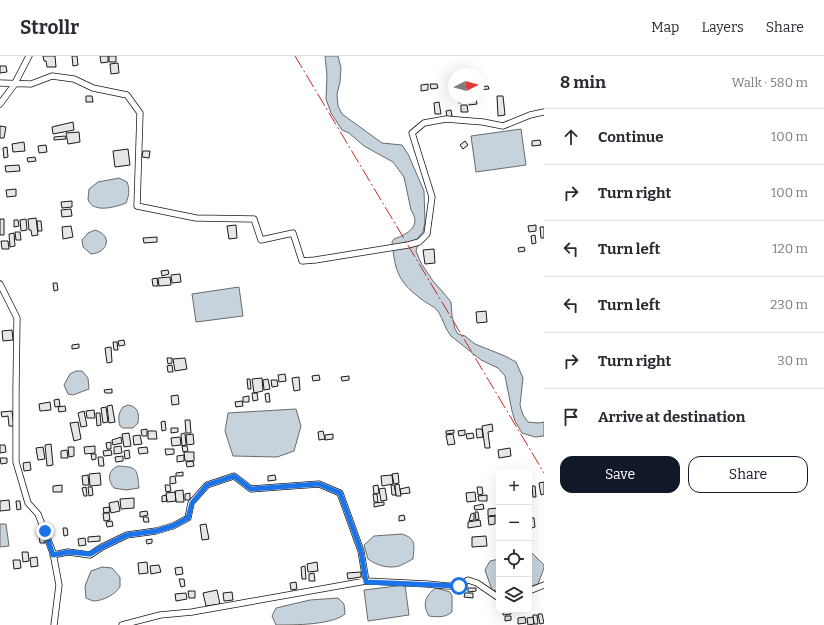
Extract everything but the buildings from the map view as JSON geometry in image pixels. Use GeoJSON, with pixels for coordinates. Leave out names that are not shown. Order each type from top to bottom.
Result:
{"type":"FeatureCollection","features":[{"type":"Feature","properties":{"kind":"street"},"geometry":{"type":"LineString","coordinates":[[0,104],[14,85],[29,56]]}},
{"type":"Feature","properties":{"kind":"street"},"geometry":{"type":"LineString","coordinates":[[0,83],[14,85],[31,84],[52,76],[74,79],[93,88],[127,95],[140,113],[136,206],[196,218],[254,219],[261,240],[293,233],[302,261],[408,245],[419,242],[427,234],[432,196],[412,133],[424,123],[446,119],[483,122],[503,126],[530,115],[544,112]]}},
{"type":"Feature","properties":{"kind":"street"},"geometry":{"type":"LineString","coordinates":[[0,284],[17,318],[16,462],[28,503],[38,514],[53,555],[59,585],[54,625]]}},
{"type":"Feature","properties":{"kind":"street"},"geometry":{"type":"LineString","coordinates":[[53,555],[68,552],[90,554],[127,535],[156,531],[173,526],[188,518],[192,503],[207,485],[234,476],[251,489],[319,484],[340,493],[361,551],[366,582]]}},
{"type":"Feature","properties":{"kind":"street"},"geometry":{"type":"LineString","coordinates":[[122,625],[160,615],[192,612],[366,582],[459,586],[468,580],[477,583],[496,596]]}},
{"type":"Feature","properties":{"kind":"street"},"geometry":{"type":"LineString","coordinates":[[532,590],[544,585]]}},
{"type":"Feature","properties":{"kind":"shaded area"},"geometry":{"type":"Polygon","coordinates":[[[325,56],[338,56],[341,68],[337,94],[338,106],[342,114],[382,143],[402,145],[408,154],[424,191],[425,222],[423,232],[416,240],[418,245],[416,251],[421,263],[433,281],[451,302],[455,329],[458,334],[465,336],[475,344],[516,362],[523,378],[520,405],[523,415],[528,422],[544,422],[544,436],[535,437],[522,433],[515,421],[512,411],[505,376],[498,368],[481,360],[451,336],[438,311],[412,292],[398,274],[394,260],[392,242],[394,239],[404,235],[412,229],[415,221],[411,210],[404,177],[393,162],[364,146],[349,133],[342,130],[331,113],[326,99],[327,76],[325,56]]]}},
{"type":"Feature","properties":{"kind":"shaded area"},"geometry":{"type":"Polygon","coordinates":[[[521,129],[526,165],[476,172],[471,136],[521,129]]]}},
{"type":"Feature","properties":{"kind":"shaded area"},"geometry":{"type":"Polygon","coordinates":[[[119,178],[127,182],[129,187],[126,203],[105,208],[94,207],[90,204],[88,199],[89,189],[98,182],[119,178]]]}},
{"type":"Feature","properties":{"kind":"shaded area"},"geometry":{"type":"Polygon","coordinates":[[[95,230],[105,236],[106,244],[101,251],[91,254],[83,247],[82,240],[88,233],[95,230]]]}},
{"type":"Feature","properties":{"kind":"shaded area"},"geometry":{"type":"Polygon","coordinates":[[[239,287],[243,316],[196,322],[192,294],[239,287]]]}},
{"type":"Feature","properties":{"kind":"shaded area"},"geometry":{"type":"Polygon","coordinates":[[[76,371],[82,371],[88,378],[89,389],[73,395],[68,394],[64,385],[70,374],[76,371]]]}},
{"type":"Feature","properties":{"kind":"shaded area"},"geometry":{"type":"Polygon","coordinates":[[[128,405],[134,407],[138,411],[138,423],[133,428],[123,428],[120,426],[119,414],[123,407],[128,405]]]}},
{"type":"Feature","properties":{"kind":"shaded area"},"geometry":{"type":"Polygon","coordinates":[[[296,409],[301,426],[294,451],[277,457],[233,456],[225,431],[228,413],[296,409]]]}},
{"type":"Feature","properties":{"kind":"shaded area"},"geometry":{"type":"Polygon","coordinates":[[[118,466],[129,467],[135,470],[138,477],[139,488],[126,490],[114,488],[110,482],[110,473],[118,466]]]}},
{"type":"Feature","properties":{"kind":"shaded area"},"geometry":{"type":"Polygon","coordinates":[[[0,524],[6,524],[9,546],[0,547],[0,524]]]}},
{"type":"Feature","properties":{"kind":"shaded area"},"geometry":{"type":"Polygon","coordinates":[[[402,534],[410,538],[414,543],[413,559],[399,566],[386,567],[378,565],[368,559],[364,545],[374,536],[402,534]]]}},
{"type":"Feature","properties":{"kind":"shaded area"},"geometry":{"type":"Polygon","coordinates":[[[532,553],[544,565],[538,584],[532,586],[532,553]]]}},
{"type":"Feature","properties":{"kind":"shaded area"},"geometry":{"type":"Polygon","coordinates":[[[496,560],[496,591],[492,590],[485,570],[490,561],[496,560]]]}},
{"type":"Feature","properties":{"kind":"shaded area"},"geometry":{"type":"Polygon","coordinates":[[[102,567],[112,568],[120,577],[120,587],[106,598],[95,601],[86,598],[85,586],[91,571],[102,567]]]}},
{"type":"Feature","properties":{"kind":"shaded area"},"geometry":{"type":"Polygon","coordinates":[[[405,585],[409,615],[368,621],[364,590],[405,585]]]}},
{"type":"Feature","properties":{"kind":"shaded area"},"geometry":{"type":"Polygon","coordinates":[[[436,588],[450,592],[452,596],[452,612],[447,615],[438,617],[429,616],[427,612],[425,604],[427,597],[436,588]]]}},
{"type":"Feature","properties":{"kind":"shaded area"},"geometry":{"type":"Polygon","coordinates":[[[338,598],[344,604],[345,614],[339,618],[313,624],[276,625],[272,616],[276,608],[310,600],[338,598]]]}},
{"type":"Feature","properties":{"kind":"power"},"geometry":{"type":"LineString","coordinates":[[295,56],[544,473]]}},
{"type":"Feature","properties":{"kind":"route"},"geometry":{"type":"LineString","coordinates":[[45,531],[53,555],[68,552],[90,554],[127,535],[156,531],[173,526],[188,518],[192,503],[207,485],[234,476],[251,489],[319,484],[340,493],[361,551],[366,582],[459,586]]}}]}
